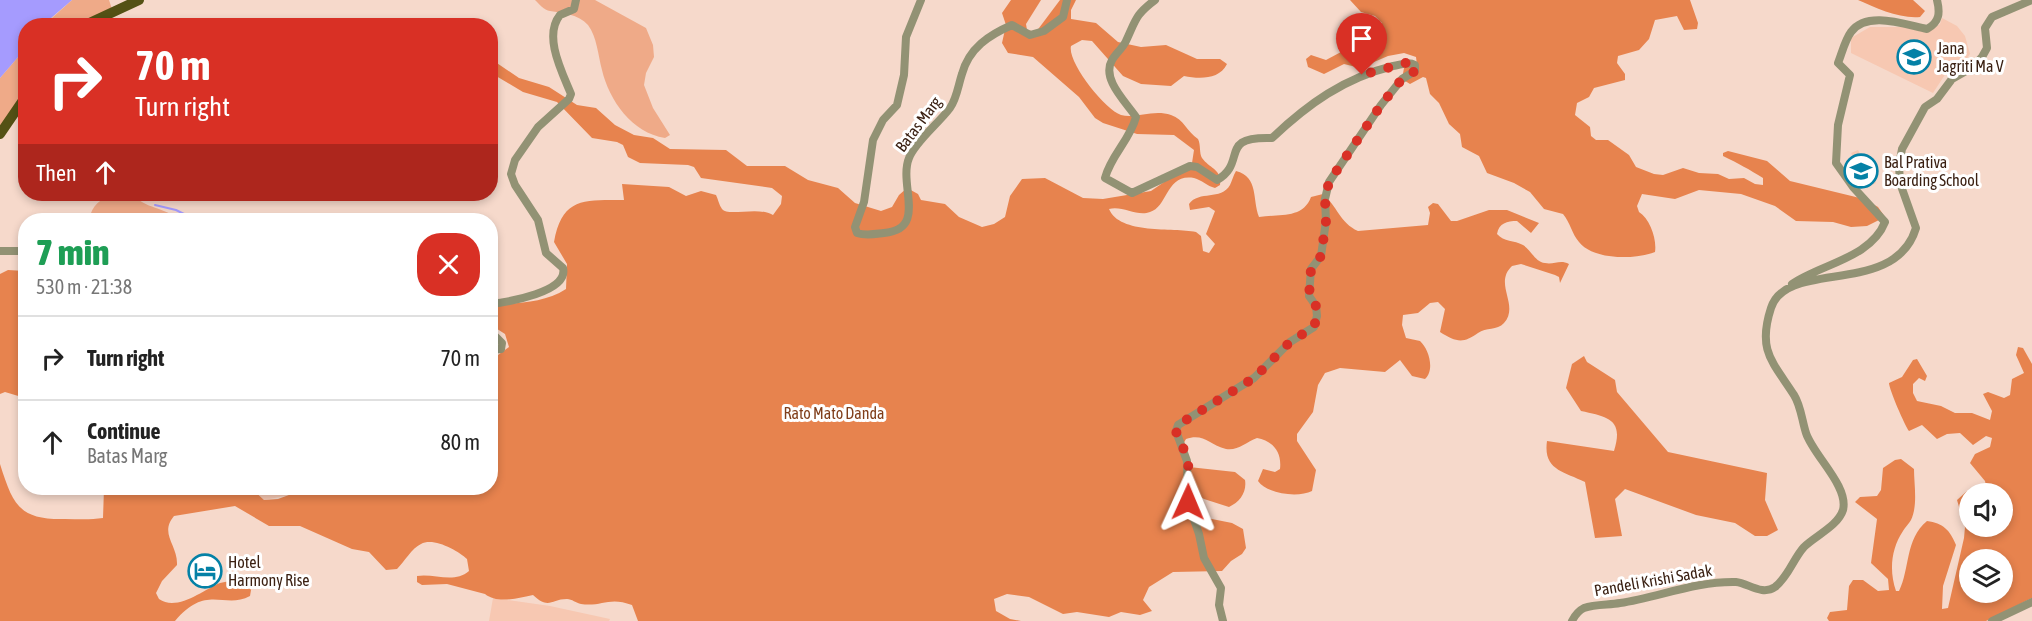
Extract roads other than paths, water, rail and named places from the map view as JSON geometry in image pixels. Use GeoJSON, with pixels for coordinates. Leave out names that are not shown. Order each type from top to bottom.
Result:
{"type":"FeatureCollection","features":[{"type":"Feature","properties":{"kind":"main road"},"geometry":{"type":"LineString","coordinates":[[100,18],[139,0]]}},
{"type":"Feature","properties":{"kind":"main road"},"geometry":{"type":"LineString","coordinates":[[0,134],[18,108]]}},
{"type":"Feature","properties":{"kind":"street"},"geometry":{"type":"LineString","coordinates":[[498,303],[514,301],[531,295],[559,283],[564,275],[563,268],[546,253],[538,220],[511,174],[515,160],[538,127],[569,99],[571,94],[555,47],[554,28],[560,15],[574,9],[576,0]]}},
{"type":"Feature","properties":{"kind":"street","name":"Batas Marg"},"geometry":{"type":"LineString","coordinates":[[921,0],[906,37],[904,75],[897,105],[883,120],[873,140],[864,202],[855,227],[857,233],[863,235],[898,231],[903,226],[910,206],[906,166],[910,154],[950,109],[956,98],[966,62],[973,51],[995,32],[1012,25],[1030,35],[1044,31],[1063,17],[1067,0]]}},
{"type":"Feature","properties":{"kind":"street"},"geometry":{"type":"LineString","coordinates":[[1155,0],[1132,24],[1126,42],[1111,61],[1109,75],[1136,117],[1129,135],[1108,164],[1105,178],[1132,193],[1190,166],[1197,167],[1217,180],[1224,176],[1232,165],[1234,153],[1241,141],[1251,138],[1272,138],[1300,112],[1335,87],[1350,80],[1373,71],[1409,62],[1415,65],[1415,71],[1402,79],[1381,105],[1329,182],[1325,199],[1326,221],[1321,256],[1311,269],[1309,296],[1316,306],[1317,316],[1314,327],[1290,342],[1254,378],[1178,425],[1176,431],[1187,461],[1188,502],[1204,558],[1221,588],[1219,604],[1223,621]]}},
{"type":"Feature","properties":{"kind":"street"},"geometry":{"type":"LineString","coordinates":[[1784,290],[1802,277],[1861,250],[1881,231],[1885,222],[1853,187],[1836,163],[1838,124],[1850,75],[1838,63],[1849,34],[1855,27],[1869,20],[1927,29],[1934,25],[1938,17],[1937,0]]}},
{"type":"Feature","properties":{"kind":"street"},"geometry":{"type":"LineString","coordinates":[[1784,290],[1807,282],[1876,270],[1906,248],[1916,228],[1900,183],[1899,165],[1902,149],[1917,118],[1925,107],[1938,99],[1952,79],[1973,67],[1982,57],[1987,48],[1986,28],[1992,17],[2032,0]]}},
{"type":"Feature","properties":{"kind":"street"},"geometry":{"type":"LineString","coordinates":[[0,251],[18,251]]}},
{"type":"Feature","properties":{"kind":"street","name":"Pandeli Krishi Sadak"},"geometry":{"type":"LineString","coordinates":[[1572,621],[1576,614],[1586,607],[1621,603],[1698,585],[1737,582],[1764,590],[1773,588],[1793,566],[1802,550],[1822,534],[1841,513],[1843,507],[1840,491],[1812,445],[1795,396],[1773,366],[1769,356],[1766,327],[1771,306],[1784,290]]}},
{"type":"Feature","properties":{"kind":"street"},"geometry":{"type":"LineString","coordinates":[[498,337],[502,340],[502,346],[498,347]]}},
{"type":"Feature","properties":{"kind":"street"},"geometry":{"type":"LineString","coordinates":[[1992,621],[2032,602]]}},
{"type":"Feature","properties":{"kind":"waterway"},"geometry":{"type":"LineString","coordinates":[[155,205],[182,213]]}},
{"type":"Feature","properties":{"kind":"place","name":"Jana Jagriti Ma V"},"geometry":{"type":"Point","coordinates":[1914,57]}},
{"type":"Feature","properties":{"kind":"place","name":"Bal Prativa Boarding School"},"geometry":{"type":"Point","coordinates":[1861,171]}},
{"type":"Feature","properties":{"kind":"place","name":"Hotel Harmony Rise"},"geometry":{"type":"Point","coordinates":[205,571]}},
{"type":"Feature","properties":{"kind":"park label","name":"Rato Mato Danda"},"geometry":{"type":"Point","coordinates":[834,413]}}]}
